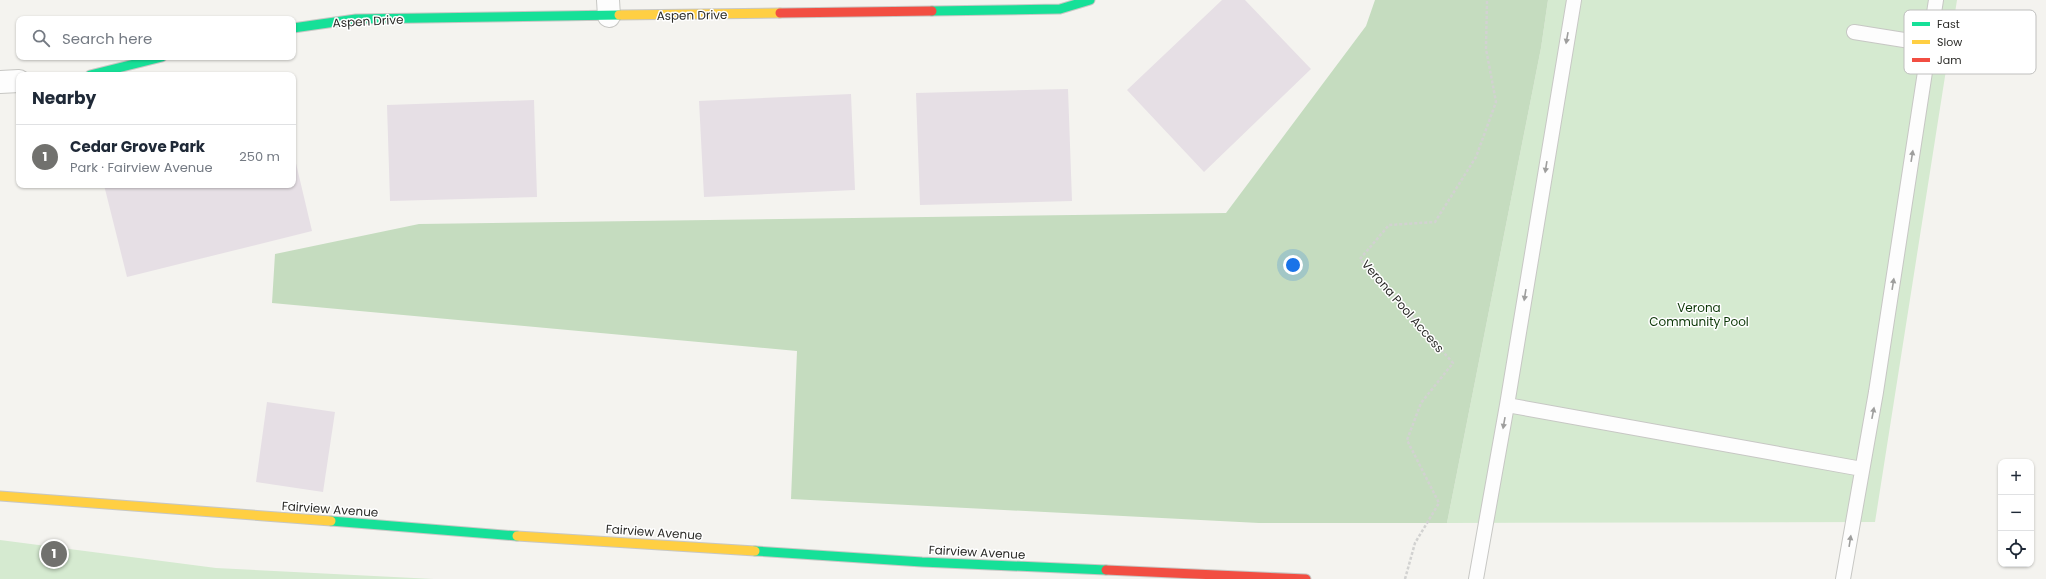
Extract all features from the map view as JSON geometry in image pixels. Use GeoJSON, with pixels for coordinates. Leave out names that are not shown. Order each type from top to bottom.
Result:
{"type":"FeatureCollection","features":[{"type":"Feature","properties":{"kind":"main road","name":"Aspen Drive"},"geometry":{"type":"LineString","coordinates":[[296,28],[356,19],[608,8],[1060,9],[1090,0]]}},
{"type":"Feature","properties":{"kind":"main road"},"geometry":{"type":"LineString","coordinates":[[102,72],[150,60]]}},
{"type":"Feature","properties":{"kind":"main road","name":"Fairview Avenue"},"geometry":{"type":"LineString","coordinates":[[0,496],[508,535],[898,560],[1306,579]]}},
{"type":"Feature","properties":{"kind":"street"},"geometry":{"type":"LineString","coordinates":[[0,82],[16,80]]}},
{"type":"Feature","properties":{"kind":"lane"},"geometry":{"type":"LineString","coordinates":[[1476,579],[1507,405],[1574,0]]}},
{"type":"Feature","properties":{"kind":"lane"},"geometry":{"type":"LineString","coordinates":[[1934,10],[1936,0]]}},
{"type":"Feature","properties":{"kind":"lane"},"geometry":{"type":"LineString","coordinates":[[1854,32],[1904,40]]}},
{"type":"Feature","properties":{"kind":"lane"},"geometry":{"type":"LineString","coordinates":[[1843,579],[1876,392],[1924,74]]}},
{"type":"Feature","properties":{"kind":"lane"},"geometry":{"type":"LineString","coordinates":[[1507,405],[1862,469]]}},
{"type":"Feature","properties":{"kind":"path","name":"Verona Pool Access"},"geometry":{"type":"LineString","coordinates":[[1405,579],[1415,543],[1438,503],[1407,440],[1421,403],[1453,363],[1360,259],[1389,225],[1435,222],[1476,157],[1496,102],[1486,49],[1487,0]]}},
{"type":"Feature","properties":{"kind":"green space"},"geometry":{"type":"Polygon","coordinates":[[[1375,0],[1548,0],[1541,48],[1447,523],[1259,523],[791,499],[797,351],[272,303],[275,254],[419,224],[1226,213],[1366,26],[1375,0]]]}},
{"type":"Feature","properties":{"kind":"green space","name":"Verona Community Pool"},"geometry":{"type":"Polygon","coordinates":[[[1548,0],[1957,0],[1955,10],[1904,10],[1904,74],[1945,74],[1875,522],[1447,523],[1541,48],[1548,0]]]}},
{"type":"Feature","properties":{"kind":"green space"},"geometry":{"type":"Polygon","coordinates":[[[0,540],[216,568],[434,579],[0,579],[0,540]]]}},
{"type":"Feature","properties":{"kind":"building"},"geometry":{"type":"Polygon","coordinates":[[[1222,0],[1245,0],[1311,69],[1204,172],[1127,90],[1222,0]]]}},
{"type":"Feature","properties":{"kind":"building"},"geometry":{"type":"Polygon","coordinates":[[[1068,89],[1072,201],[920,205],[916,93],[1068,89]]]}},
{"type":"Feature","properties":{"kind":"building"},"geometry":{"type":"Polygon","coordinates":[[[851,94],[855,190],[704,197],[699,101],[851,94]]]}},
{"type":"Feature","properties":{"kind":"building"},"geometry":{"type":"Polygon","coordinates":[[[534,100],[537,197],[390,201],[387,105],[534,100]]]}},
{"type":"Feature","properties":{"kind":"building"},"geometry":{"type":"Polygon","coordinates":[[[296,163],[312,231],[127,277],[105,188],[296,188],[296,163]]]}},
{"type":"Feature","properties":{"kind":"building"},"geometry":{"type":"Polygon","coordinates":[[[267,402],[335,412],[323,492],[256,482],[267,402]]]}},
{"type":"Feature","properties":{"kind":"traffic: fast"},"geometry":{"type":"LineString","coordinates":[[932,11],[1060,9],[1090,0]]}},
{"type":"Feature","properties":{"kind":"traffic: fast"},"geometry":{"type":"LineString","coordinates":[[296,28],[356,19],[619,15]]}},
{"type":"Feature","properties":{"kind":"traffic: fast"},"geometry":{"type":"LineString","coordinates":[[102,72],[150,60]]}},
{"type":"Feature","properties":{"kind":"traffic: fast"},"geometry":{"type":"LineString","coordinates":[[331,521],[517,536]]}},
{"type":"Feature","properties":{"kind":"traffic: fast"},"geometry":{"type":"LineString","coordinates":[[755,551],[922,562],[1106,570]]}},
{"type":"Feature","properties":{"kind":"traffic: slow"},"geometry":{"type":"LineString","coordinates":[[619,15],[780,13]]}},
{"type":"Feature","properties":{"kind":"traffic: slow"},"geometry":{"type":"LineString","coordinates":[[0,496],[331,521]]}},
{"type":"Feature","properties":{"kind":"traffic: slow"},"geometry":{"type":"LineString","coordinates":[[517,536],[755,551]]}},
{"type":"Feature","properties":{"kind":"traffic: jam"},"geometry":{"type":"LineString","coordinates":[[780,13],[932,11]]}},
{"type":"Feature","properties":{"kind":"traffic: jam"},"geometry":{"type":"LineString","coordinates":[[1106,570],[1306,579]]}},
{"type":"Feature","properties":{"kind":"place","name":"Cedar Grove Park"},"geometry":{"type":"Point","coordinates":[54,554]}}]}
